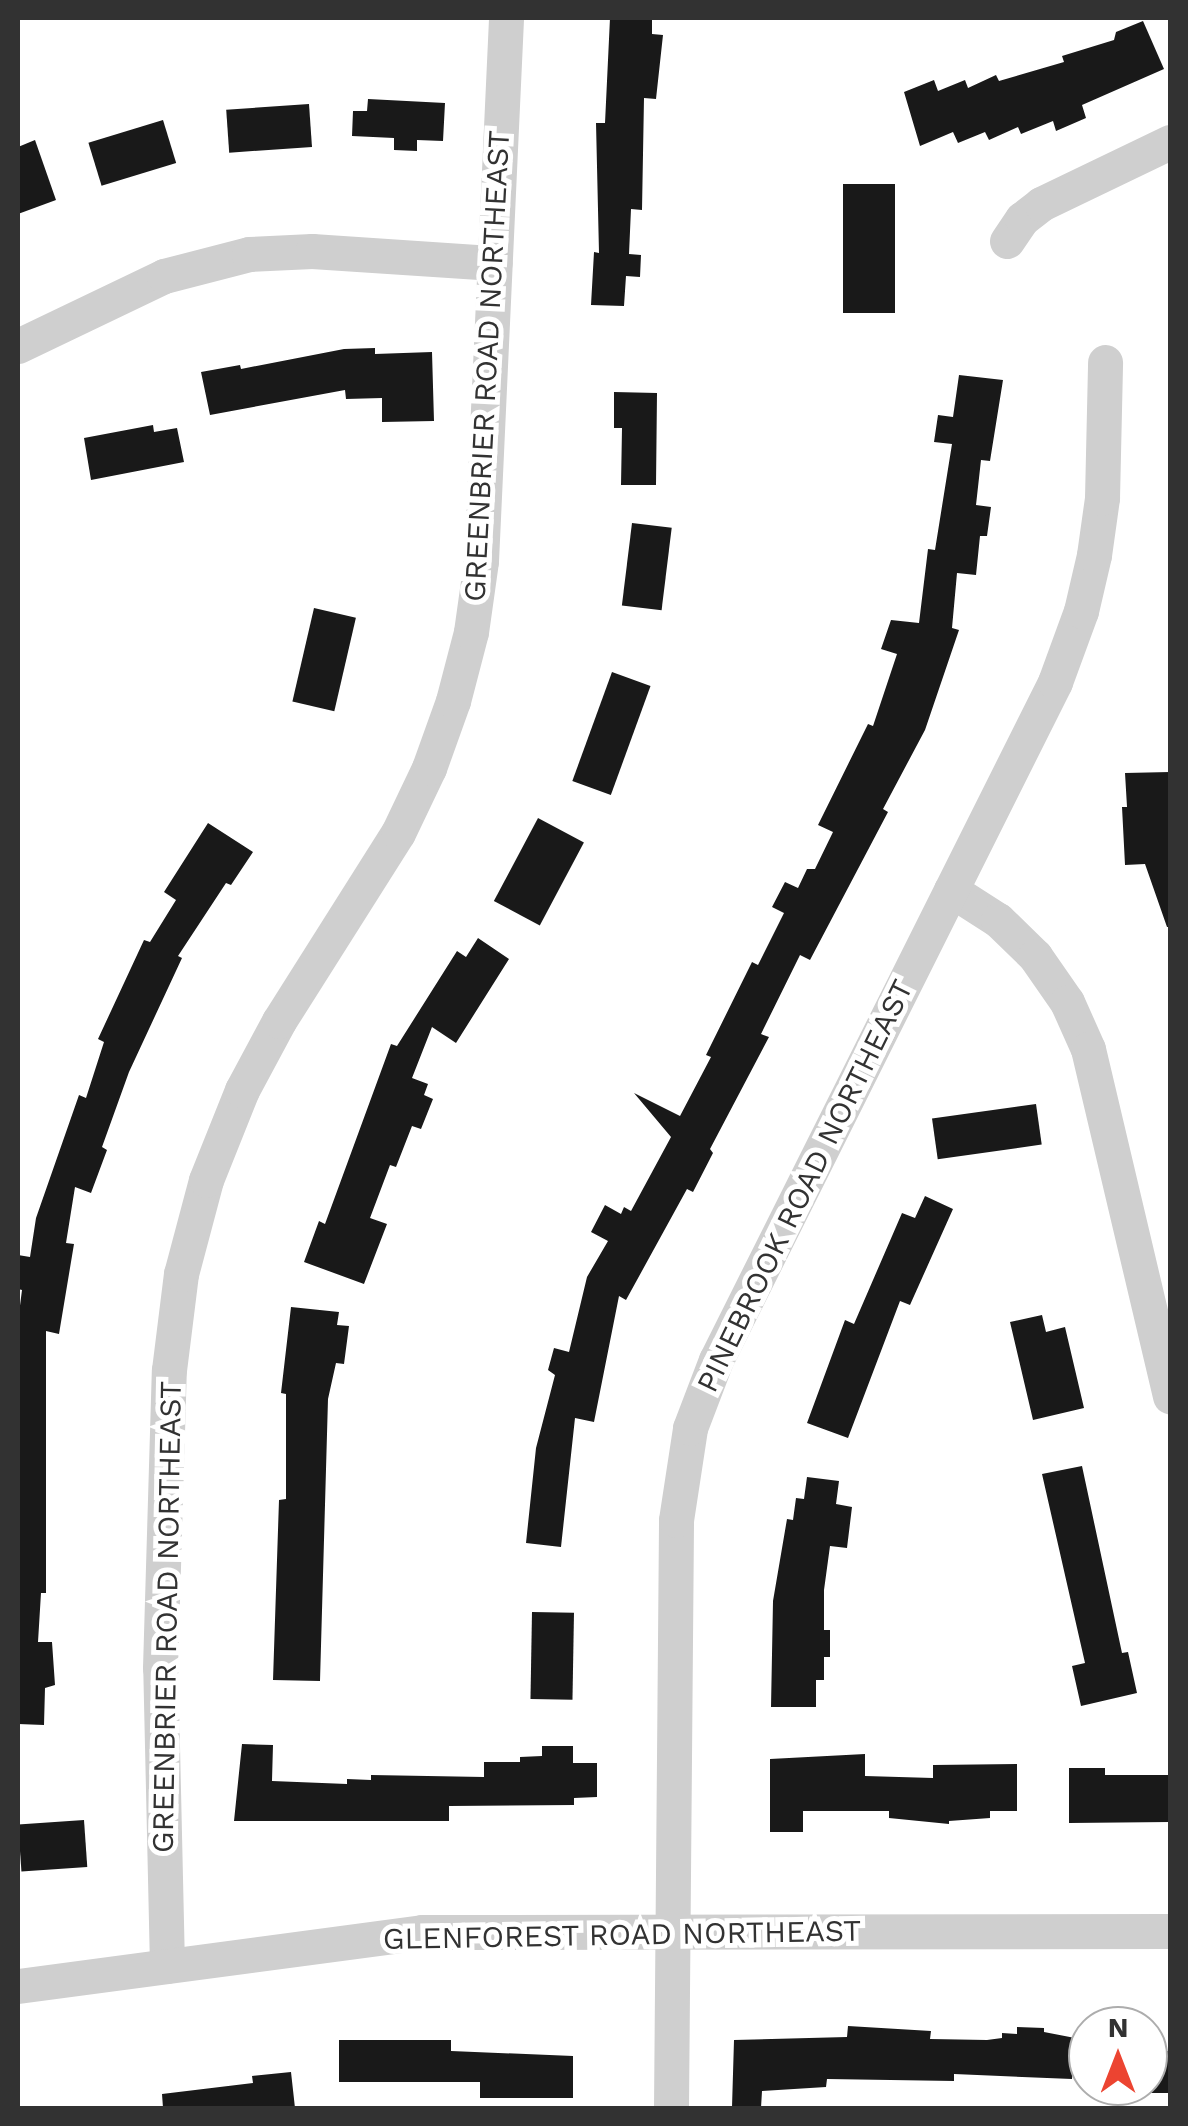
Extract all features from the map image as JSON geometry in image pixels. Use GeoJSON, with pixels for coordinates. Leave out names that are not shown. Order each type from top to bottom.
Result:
{"type":"FeatureCollection","features":[{"type":"Feature","properties":{"kind":"street","name":"GREENBRIER ROAD NORTHEAST"},"geometry":{"type":"LineString","coordinates":[[167,1966],[160,1668],[169,1370],[181,1274],[206,1180],[242,1090],[278,1021],[398,832],[453,701],[471,632],[481,561],[506,18]]}},
{"type":"Feature","properties":{"kind":"street"},"geometry":{"type":"LineString","coordinates":[[1007,242],[1022,219],[1041,204],[1170,142]]}},
{"type":"Feature","properties":{"kind":"street"},"geometry":{"type":"LineString","coordinates":[[18,346],[164,276],[249,254],[312,251],[495,262]]}},
{"type":"Feature","properties":{"kind":"street","name":"PINEBROOK ROAD NORTHEAST"},"geometry":{"type":"LineString","coordinates":[[672,2108],[676,1520],[690,1428],[716,1360],[1055,682],[1081,612],[1102,498],[1105,362]]}},
{"type":"Feature","properties":{"kind":"street"},"geometry":{"type":"LineString","coordinates":[[951,890],[998,920],[1036,956],[1068,1002],[1088,1049],[1170,1396]]}},
{"type":"Feature","properties":{"kind":"street","name":"GLENFOREST ROAD NORTHEAST"},"geometry":{"type":"LineString","coordinates":[[18,1986],[422,1932],[1170,1931]]}},
{"type":"Feature","properties":{"kind":"building"},"geometry":{"type":"Polygon","coordinates":[[[610,18],[652,18],[652,34],[663,35],[656,99],[644,98],[642,210],[631,209],[629,254],[641,255],[640,277],[626,276],[624,306],[591,305],[594,252],[599,253],[596,123],[605,123],[610,18]]]}},
{"type":"Feature","properties":{"kind":"building"},"geometry":{"type":"Polygon","coordinates":[[[1143,21],[1164,69],[1082,105],[1086,118],[1056,131],[1053,121],[1021,134],[1018,127],[989,140],[985,132],[958,143],[953,132],[920,146],[904,92],[934,80],[938,91],[965,80],[968,88],[996,75],[999,81],[1064,62],[1062,56],[1114,40],[1116,32],[1143,21]]]}},
{"type":"Feature","properties":{"kind":"building"},"geometry":{"type":"Polygon","coordinates":[[[368,99],[445,103],[443,141],[417,140],[417,151],[394,150],[394,138],[352,136],[353,111],[367,111],[368,99]]]}},
{"type":"Feature","properties":{"kind":"building"},"geometry":{"type":"Polygon","coordinates":[[[309,104],[312,147],[229,153],[226,110],[309,104]]]}},
{"type":"Feature","properties":{"kind":"building"},"geometry":{"type":"Polygon","coordinates":[[[163,120],[176,163],[102,186],[88,143],[163,120]]]}},
{"type":"Feature","properties":{"kind":"building"},"geometry":{"type":"Polygon","coordinates":[[[35,140],[56,200],[18,214],[18,147],[35,140]]]}},
{"type":"Feature","properties":{"kind":"building"},"geometry":{"type":"Polygon","coordinates":[[[843,184],[895,184],[895,313],[843,313],[843,184]]]}},
{"type":"Feature","properties":{"kind":"building"},"geometry":{"type":"Polygon","coordinates":[[[375,348],[375,354],[432,352],[434,421],[382,422],[382,398],[346,399],[345,390],[210,415],[201,372],[240,365],[241,369],[344,349],[375,348]]]}},
{"type":"Feature","properties":{"kind":"building"},"geometry":{"type":"Polygon","coordinates":[[[959,375],[1003,380],[990,461],[981,460],[976,505],[991,507],[987,536],[980,536],[976,575],[957,573],[952,628],[959,630],[925,730],[883,809],[888,812],[810,960],[800,955],[761,1034],[769,1037],[710,1149],[713,1153],[693,1192],[687,1189],[626,1300],[619,1296],[594,1422],[575,1418],[561,1547],[526,1543],[536,1448],[555,1375],[548,1370],[554,1348],[569,1352],[587,1277],[608,1241],[591,1232],[605,1205],[621,1214],[624,1207],[631,1211],[671,1137],[634,1093],[680,1116],[711,1057],[706,1055],[752,962],[758,965],[784,913],[772,907],[785,882],[798,888],[807,869],[815,869],[833,832],[818,825],[868,724],[873,726],[897,654],[881,649],[891,620],[919,623],[928,549],[935,550],[952,444],[934,442],[938,415],[953,417],[959,375]]]}},
{"type":"Feature","properties":{"kind":"building"},"geometry":{"type":"Polygon","coordinates":[[[614,392],[657,393],[656,485],[621,485],[622,428],[614,428],[614,392]]]}},
{"type":"Feature","properties":{"kind":"building"},"geometry":{"type":"Polygon","coordinates":[[[153,425],[154,432],[177,428],[184,462],[91,480],[84,438],[153,425]]]}},
{"type":"Feature","properties":{"kind":"building"},"geometry":{"type":"Polygon","coordinates":[[[632,523],[672,528],[662,610],[622,605],[632,523]]]}},
{"type":"Feature","properties":{"kind":"building"},"geometry":{"type":"Polygon","coordinates":[[[314,608],[356,618],[334,711],[292,702],[314,608]]]}},
{"type":"Feature","properties":{"kind":"building"},"geometry":{"type":"Polygon","coordinates":[[[612,672],[651,686],[611,795],[572,781],[612,672]]]}},
{"type":"Feature","properties":{"kind":"building"},"geometry":{"type":"Polygon","coordinates":[[[1170,772],[1167,927],[1145,864],[1125,865],[1122,807],[1127,807],[1125,773],[1170,772]]]}},
{"type":"Feature","properties":{"kind":"building"},"geometry":{"type":"Polygon","coordinates":[[[538,818],[584,842],[540,925],[494,901],[538,818]]]}},
{"type":"Feature","properties":{"kind":"building"},"geometry":{"type":"Polygon","coordinates":[[[208,823],[253,852],[231,885],[226,883],[178,956],[182,958],[129,1072],[102,1147],[107,1150],[91,1193],[75,1187],[66,1243],[74,1244],[59,1334],[46,1331],[46,1593],[41,1593],[38,1642],[52,1642],[55,1685],[45,1688],[44,1725],[18,1724],[18,1321],[22,1290],[18,1289],[18,1255],[30,1257],[36,1218],[79,1095],[86,1098],[104,1042],[98,1039],[144,940],[150,942],[176,900],[164,892],[208,823]]]}},
{"type":"Feature","properties":{"kind":"building"},"geometry":{"type":"Polygon","coordinates":[[[478,938],[509,959],[456,1043],[432,1027],[412,1078],[428,1084],[424,1095],[433,1099],[421,1129],[412,1126],[396,1167],[390,1165],[370,1218],[387,1224],[364,1284],[304,1262],[319,1221],[325,1224],[391,1044],[397,1046],[457,951],[466,957],[478,938]]]}},
{"type":"Feature","properties":{"kind":"building"},"geometry":{"type":"Polygon","coordinates":[[[1036,1104],[1042,1145],[938,1159],[932,1119],[1036,1104]]]}},
{"type":"Feature","properties":{"kind":"building"},"geometry":{"type":"Polygon","coordinates":[[[925,1196],[953,1209],[910,1305],[900,1301],[848,1438],[807,1423],[845,1320],[854,1324],[902,1213],[915,1218],[925,1196]]]}},
{"type":"Feature","properties":{"kind":"building"},"geometry":{"type":"Polygon","coordinates":[[[291,1307],[339,1312],[337,1325],[349,1326],[344,1364],[336,1363],[328,1399],[320,1681],[273,1680],[279,1500],[286,1499],[286,1394],[281,1393],[291,1307]]]}},
{"type":"Feature","properties":{"kind":"building"},"geometry":{"type":"Polygon","coordinates":[[[1042,1315],[1046,1332],[1065,1327],[1084,1408],[1033,1420],[1010,1322],[1042,1315]]]}},
{"type":"Feature","properties":{"kind":"building"},"geometry":{"type":"Polygon","coordinates":[[[1082,1466],[1122,1653],[1128,1652],[1137,1693],[1081,1706],[1072,1666],[1085,1663],[1042,1474],[1082,1466]]]}},
{"type":"Feature","properties":{"kind":"building"},"geometry":{"type":"Polygon","coordinates":[[[807,1477],[839,1481],[836,1504],[852,1507],[847,1548],[830,1546],[824,1630],[830,1630],[830,1657],[824,1657],[824,1680],[816,1680],[816,1707],[771,1707],[773,1601],[787,1519],[793,1520],[796,1498],[804,1499],[807,1477]]]}},
{"type":"Feature","properties":{"kind":"building"},"geometry":{"type":"Polygon","coordinates":[[[532,1612],[574,1613],[572,1700],[530,1699],[532,1612]]]}},
{"type":"Feature","properties":{"kind":"building"},"geometry":{"type":"Polygon","coordinates":[[[242,1744],[273,1745],[272,1781],[347,1784],[347,1779],[371,1780],[371,1775],[484,1777],[484,1762],[520,1762],[520,1757],[542,1756],[542,1746],[573,1746],[573,1763],[597,1763],[597,1797],[574,1798],[574,1805],[449,1806],[449,1821],[234,1821],[242,1744]]]}},
{"type":"Feature","properties":{"kind":"building"},"geometry":{"type":"Polygon","coordinates":[[[865,1754],[865,1776],[933,1778],[933,1765],[1017,1764],[1017,1811],[990,1811],[990,1818],[949,1824],[889,1818],[889,1811],[803,1811],[803,1832],[770,1832],[770,1759],[865,1754]]]}},
{"type":"Feature","properties":{"kind":"building"},"geometry":{"type":"Polygon","coordinates":[[[1069,1768],[1105,1768],[1105,1775],[1170,1775],[1170,1822],[1069,1823],[1069,1768]]]}},
{"type":"Feature","properties":{"kind":"building"},"geometry":{"type":"Polygon","coordinates":[[[84,1820],[87,1867],[21,1871],[18,1825],[84,1820]]]}},
{"type":"Feature","properties":{"kind":"building"},"geometry":{"type":"Polygon","coordinates":[[[848,2026],[931,2031],[930,2039],[987,2040],[1002,2038],[1002,2033],[1017,2034],[1017,2027],[1044,2028],[1044,2032],[1068,2037],[1068,2079],[954,2074],[954,2081],[827,2079],[826,2087],[762,2091],[761,2108],[732,2107],[734,2040],[847,2037],[848,2026]]]}},
{"type":"Feature","properties":{"kind":"building"},"geometry":{"type":"Polygon","coordinates":[[[339,2040],[451,2040],[451,2051],[573,2056],[573,2098],[480,2098],[480,2082],[339,2082],[339,2040]]]}},
{"type":"Feature","properties":{"kind":"building"},"geometry":{"type":"Polygon","coordinates":[[[1168,2051],[1170,2051],[1168,2093],[1168,2051]]]}},
{"type":"Feature","properties":{"kind":"building"},"geometry":{"type":"Polygon","coordinates":[[[291,2072],[295,2108],[163,2108],[162,2094],[253,2083],[252,2076],[291,2072]]]}}]}
